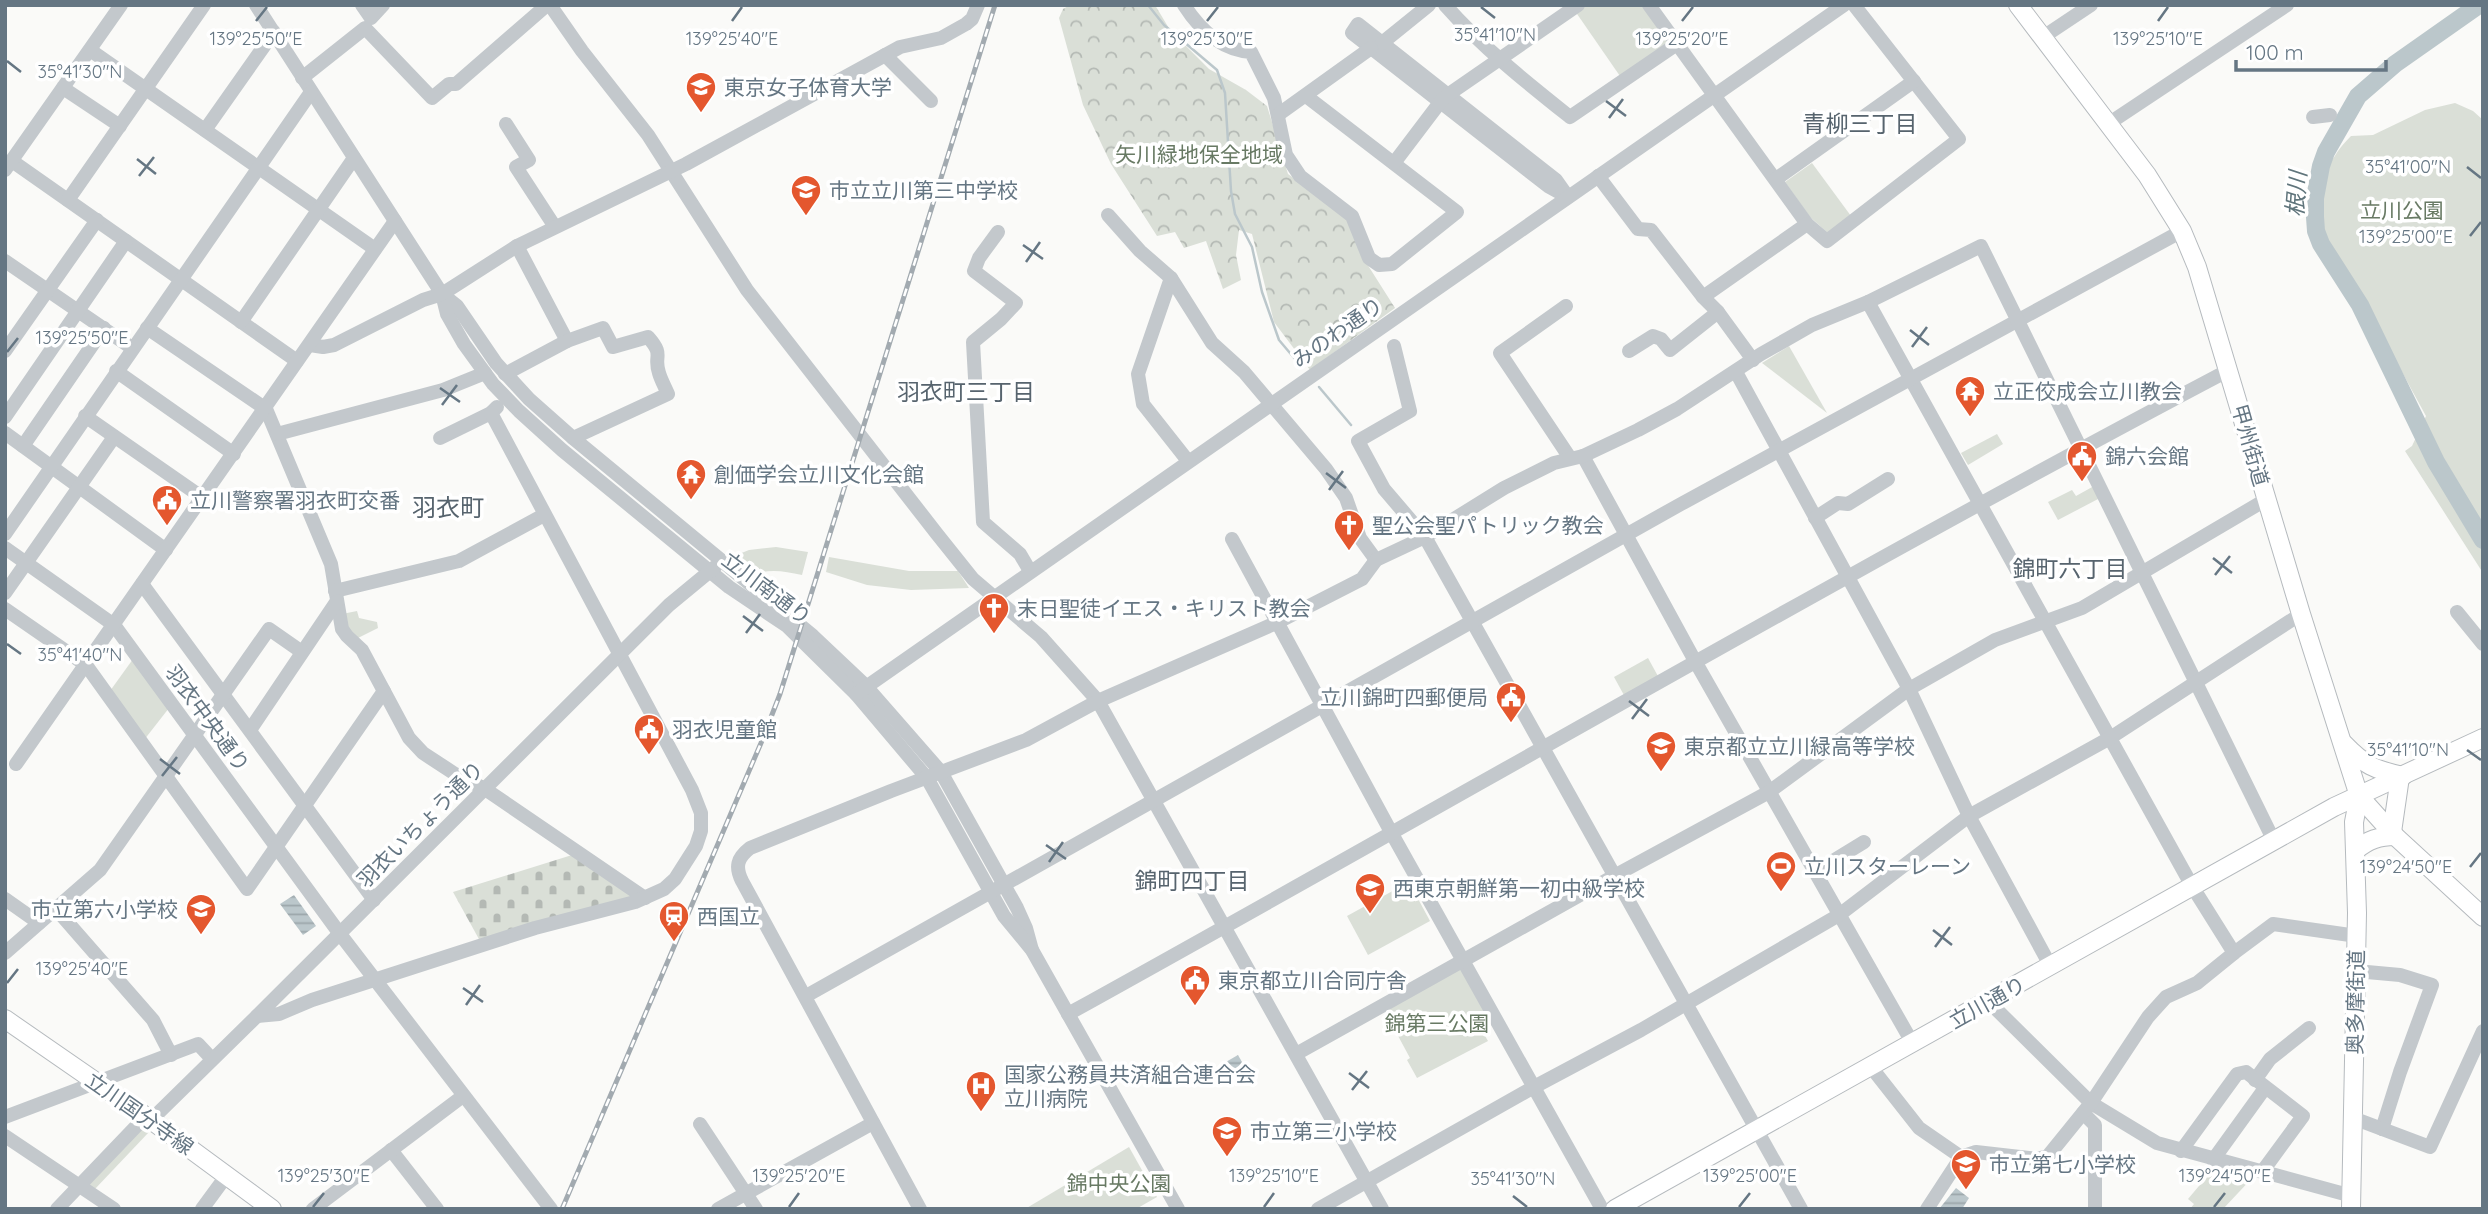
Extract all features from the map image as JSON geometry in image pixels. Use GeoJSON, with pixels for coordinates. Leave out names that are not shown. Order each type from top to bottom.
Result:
{"type":"FeatureCollection","features":[{"type":"Feature","properties":{"kind":"main road","name":"甲州街道"},"geometry":{"type":"LineString","coordinates":[[2018,5],[2147,175],[2182,231],[2197,267],[2301,614],[2359,796]]}},
{"type":"Feature","properties":{"kind":"main road"},"geometry":{"type":"LineString","coordinates":[[2483,738],[2359,796],[2394,834],[2483,917]]}},
{"type":"Feature","properties":{"kind":"main road"},"geometry":{"type":"LineString","coordinates":[[2341,741],[2375,770],[2402,777]]}},
{"type":"Feature","properties":{"kind":"main road"},"geometry":{"type":"LineString","coordinates":[[2394,834],[2402,777]]}},
{"type":"Feature","properties":{"kind":"main road","name":"立川通り"},"geometry":{"type":"LineString","coordinates":[[1615,1209],[2192,886],[2359,796]]}},
{"type":"Feature","properties":{"kind":"main road","name":"奥多摩街道"},"geometry":{"type":"LineString","coordinates":[[2351,1203],[2357,936],[2354,822],[2359,796]]}},
{"type":"Feature","properties":{"kind":"main road"},"geometry":{"type":"LineString","coordinates":[[2356,850],[2380,836],[2394,834]]}},
{"type":"Feature","properties":{"kind":"main road","name":"立川国分寺線"},"geometry":{"type":"LineString","coordinates":[[5,1019],[148,1118],[272,1209]]}},
{"type":"Feature","properties":{"kind":"street"},"geometry":{"type":"LineString","coordinates":[[121,5],[8,165],[68,200],[297,361]]}},
{"type":"Feature","properties":{"kind":"street"},"geometry":{"type":"LineString","coordinates":[[68,200],[204,5]]}},
{"type":"Feature","properties":{"kind":"street","name":"立川南通り"},"geometry":{"type":"LineString","coordinates":[[256,5],[442,293],[457,306],[505,374],[573,438],[813,636],[860,690],[941,772],[998,889],[1004,916],[1032,950],[1178,1209]]}},
{"type":"Feature","properties":{"kind":"street"},"geometry":{"type":"LineString","coordinates":[[362,5],[371,18],[383,5]]}},
{"type":"Feature","properties":{"kind":"street"},"geometry":{"type":"LineString","coordinates":[[302,78],[365,28],[432,98],[449,84],[456,84],[549,5],[648,135],[747,290],[973,579],[1041,637],[1098,701],[1382,1209]]}},
{"type":"Feature","properties":{"kind":"street"},"geometry":{"type":"LineString","coordinates":[[1184,5],[1197,26],[1229,48],[1251,52],[1279,114],[1286,155],[1300,176],[1352,216],[1369,258],[1379,265],[1392,264],[1457,212],[1307,96]]}},
{"type":"Feature","properties":{"kind":"street"},"geometry":{"type":"LineString","coordinates":[[1279,114],[1429,5]]}},
{"type":"Feature","properties":{"kind":"street"},"geometry":{"type":"LineString","coordinates":[[1445,5],[1499,60],[1570,117],[1677,44]]}},
{"type":"Feature","properties":{"kind":"street"},"geometry":{"type":"LineString","coordinates":[[1394,163],[1445,98],[1578,5]]}},
{"type":"Feature","properties":{"kind":"street","name":"みのわ通り"},"geometry":{"type":"LineString","coordinates":[[860,690],[1844,5]]}},
{"type":"Feature","properties":{"kind":"street"},"geometry":{"type":"LineString","coordinates":[[1653,7],[1807,224],[1828,241],[1959,139],[1854,5]]}},
{"type":"Feature","properties":{"kind":"street"},"geometry":{"type":"LineString","coordinates":[[2043,37],[2091,5]]}},
{"type":"Feature","properties":{"kind":"street"},"geometry":{"type":"LineString","coordinates":[[2108,124],[2287,5]]}},
{"type":"Feature","properties":{"kind":"street"},"geometry":{"type":"LineString","coordinates":[[310,345],[334,345],[442,293],[517,246],[671,171],[900,47],[941,38],[966,24],[974,7]]}},
{"type":"Feature","properties":{"kind":"street"},"geometry":{"type":"LineString","coordinates":[[205,130],[274,32]]}},
{"type":"Feature","properties":{"kind":"street"},"geometry":{"type":"LineString","coordinates":[[1377,45],[1445,98],[1548,186],[1568,197]]}},
{"type":"Feature","properties":{"kind":"street"},"geometry":{"type":"LineString","coordinates":[[90,50],[375,249]]}},
{"type":"Feature","properties":{"kind":"street"},"geometry":{"type":"LineString","coordinates":[[885,55],[932,101]]}},
{"type":"Feature","properties":{"kind":"street"},"geometry":{"type":"LineString","coordinates":[[1776,179],[1914,81]]}},
{"type":"Feature","properties":{"kind":"street"},"geometry":{"type":"LineString","coordinates":[[63,88],[120,126]]}},
{"type":"Feature","properties":{"kind":"street"},"geometry":{"type":"LineString","coordinates":[[5,534],[311,92]]}},
{"type":"Feature","properties":{"kind":"street"},"geometry":{"type":"LineString","coordinates":[[2313,117],[2330,115]]}},
{"type":"Feature","properties":{"kind":"street"},"geometry":{"type":"LineString","coordinates":[[506,124],[528,160],[516,167],[555,227]]}},
{"type":"Feature","properties":{"kind":"street"},"geometry":{"type":"LineString","coordinates":[[241,322],[354,158]]}},
{"type":"Feature","properties":{"kind":"street"},"geometry":{"type":"LineString","coordinates":[[1598,176],[1637,229],[1651,230],[1753,360]]}},
{"type":"Feature","properties":{"kind":"street"},"geometry":{"type":"LineString","coordinates":[[1108,215],[1140,251],[1171,278],[1212,343],[1244,372],[1336,482],[1346,498],[1360,538],[1376,560]]}},
{"type":"Feature","properties":{"kind":"street"},"geometry":{"type":"LineString","coordinates":[[5,351],[97,220]]}},
{"type":"Feature","properties":{"kind":"street"},"geometry":{"type":"LineString","coordinates":[[16,764],[395,221]]}},
{"type":"Feature","properties":{"kind":"street"},"geometry":{"type":"LineString","coordinates":[[1703,297],[1807,224]]}},
{"type":"Feature","properties":{"kind":"street"},"geometry":{"type":"LineString","coordinates":[[806,996],[1625,536],[2182,231]]}},
{"type":"Feature","properties":{"kind":"street"},"geometry":{"type":"LineString","coordinates":[[998,232],[979,258],[974,271],[1016,303],[973,342],[983,522],[1020,554],[1030,571]]}},
{"type":"Feature","properties":{"kind":"street"},"geometry":{"type":"LineString","coordinates":[[5,417],[126,241]]}},
{"type":"Feature","properties":{"kind":"street"},"geometry":{"type":"LineString","coordinates":[[517,246],[567,341]]}},
{"type":"Feature","properties":{"kind":"street"},"geometry":{"type":"LineString","coordinates":[[920,1209],[738,873],[738,860],[750,848],[1026,740],[1098,701],[1276,623],[1362,579],[1376,560],[1425,537],[1504,488],[1554,463],[1577,457],[1677,409],[1812,325],[1868,302],[1981,246],[2274,841]]}},
{"type":"Feature","properties":{"kind":"street"},"geometry":{"type":"LineString","coordinates":[[5,261],[132,348]]}},
{"type":"Feature","properties":{"kind":"street"},"geometry":{"type":"LineString","coordinates":[[1171,278],[1138,374],[1143,404],[1188,461]]}},
{"type":"Feature","properties":{"kind":"street","name":"立川南通り"},"geometry":{"type":"LineString","coordinates":[[442,293],[447,314],[464,344],[507,398],[562,450],[710,572],[787,626],[860,690],[927,778],[998,889]]}},
{"type":"Feature","properties":{"kind":"street"},"geometry":{"type":"LineString","coordinates":[[1868,302],[2192,886],[2234,953]]}},
{"type":"Feature","properties":{"kind":"street"},"geometry":{"type":"LineString","coordinates":[[1566,306],[1500,353],[1577,457],[1625,536],[1913,1044]]}},
{"type":"Feature","properties":{"kind":"street"},"geometry":{"type":"LineString","coordinates":[[1629,351],[1653,336],[1661,339],[1670,350],[1718,312]]}},
{"type":"Feature","properties":{"kind":"street"},"geometry":{"type":"LineString","coordinates":[[23,446],[104,328]]}},
{"type":"Feature","properties":{"kind":"street"},"geometry":{"type":"LineString","coordinates":[[147,328],[265,409],[278,434],[305,506],[331,564],[342,629],[362,650],[409,738],[423,753],[485,789],[645,898]]}},
{"type":"Feature","properties":{"kind":"street"},"geometry":{"type":"LineString","coordinates":[[505,374],[567,341],[604,328],[613,347],[648,337],[656,346],[660,357],[658,369],[668,394],[573,438]]}},
{"type":"Feature","properties":{"kind":"street"},"geometry":{"type":"LineString","coordinates":[[1394,346],[1410,411],[1359,441],[1384,489],[1425,537],[1801,1209]]}},
{"type":"Feature","properties":{"kind":"street"},"geometry":{"type":"LineString","coordinates":[[1068,1014],[1695,661],[2229,370]]}},
{"type":"Feature","properties":{"kind":"street"},"geometry":{"type":"LineString","coordinates":[[116,371],[234,454]]}},
{"type":"Feature","properties":{"kind":"street"},"geometry":{"type":"LineString","coordinates":[[1736,372],[1909,689],[1969,816],[2050,967]]}},
{"type":"Feature","properties":{"kind":"street"},"geometry":{"type":"LineString","coordinates":[[278,434],[443,390],[485,373]]}},
{"type":"Feature","properties":{"kind":"street"},"geometry":{"type":"LineString","coordinates":[[440,439],[491,413],[518,388]]}},
{"type":"Feature","properties":{"kind":"street"},"geometry":{"type":"LineString","coordinates":[[257,1016],[279,1014],[375,979],[536,928],[645,898],[664,889],[675,879],[696,846],[701,831],[701,813],[692,790],[491,413]]}},
{"type":"Feature","properties":{"kind":"street"},"geometry":{"type":"LineString","coordinates":[[85,416],[203,498]]}},
{"type":"Feature","properties":{"kind":"street"},"geometry":{"type":"LineString","coordinates":[[5,433],[166,550]]}},
{"type":"Feature","properties":{"kind":"street"},"geometry":{"type":"LineString","coordinates":[[5,593],[114,437]]}},
{"type":"Feature","properties":{"kind":"street"},"geometry":{"type":"LineString","coordinates":[[1815,519],[1838,503],[1848,504],[1888,480]]}},
{"type":"Feature","properties":{"kind":"street"},"geometry":{"type":"LineString","coordinates":[[1296,1054],[1769,792],[1909,689],[1995,640],[2082,608],[2267,499]]}},
{"type":"Feature","properties":{"kind":"street"},"geometry":{"type":"LineString","coordinates":[[250,730],[336,596],[459,561],[544,515]]}},
{"type":"Feature","properties":{"kind":"street"},"geometry":{"type":"LineString","coordinates":[[1232,538],[1391,832],[1602,1209]]}},
{"type":"Feature","properties":{"kind":"street","name":"羽衣中央通り"},"geometry":{"type":"LineString","coordinates":[[5,548],[114,625],[340,934],[545,1206]]}},
{"type":"Feature","properties":{"kind":"street","name":"羽衣いちょう通り"},"geometry":{"type":"LineString","coordinates":[[57,1209],[340,934],[668,605],[721,561]]}},
{"type":"Feature","properties":{"kind":"street"},"geometry":{"type":"LineString","coordinates":[[142,584],[374,900]]}},
{"type":"Feature","properties":{"kind":"street"},"geometry":{"type":"LineString","coordinates":[[5,609],[86,665],[247,889],[384,691]]}},
{"type":"Feature","properties":{"kind":"street"},"geometry":{"type":"LineString","coordinates":[[2457,612],[2483,644]]}},
{"type":"Feature","properties":{"kind":"street"},"geometry":{"type":"LineString","coordinates":[[1318,1209],[1641,1030],[1839,915],[1969,816],[2110,738],[2301,614]]}},
{"type":"Feature","properties":{"kind":"street"},"geometry":{"type":"LineString","coordinates":[[5,953],[100,870],[269,629],[302,652]]}},
{"type":"Feature","properties":{"kind":"street"},"geometry":{"type":"LineString","coordinates":[[1815,872],[1864,842]]}},
{"type":"Feature","properties":{"kind":"street"},"geometry":{"type":"LineString","coordinates":[[5,899],[39,923]]}},
{"type":"Feature","properties":{"kind":"street"},"geometry":{"type":"LineString","coordinates":[[56,909],[153,1020],[171,1055]]}},
{"type":"Feature","properties":{"kind":"street"},"geometry":{"type":"LineString","coordinates":[[1927,1209],[1961,1157],[1976,1152],[2037,1159],[2048,1156],[2087,1108],[2148,1017],[2166,998],[2197,983],[2273,924],[2357,936]]}},
{"type":"Feature","properties":{"kind":"street"},"geometry":{"type":"LineString","coordinates":[[2356,971],[2400,975],[2432,985],[2382,1129]]}},
{"type":"Feature","properties":{"kind":"street"},"geometry":{"type":"LineString","coordinates":[[1991,999],[1997,1010],[2087,1108],[2095,1125],[2095,1209]]}},
{"type":"Feature","properties":{"kind":"street"},"geometry":{"type":"LineString","coordinates":[[2213,1160],[2260,1084],[2270,1059],[2309,1028]]}},
{"type":"Feature","properties":{"kind":"street"},"geometry":{"type":"LineString","coordinates":[[2353,1118],[2430,1147],[2483,1031]]}},
{"type":"Feature","properties":{"kind":"street"},"geometry":{"type":"LineString","coordinates":[[5,1117],[198,1044],[212,1059]]}},
{"type":"Feature","properties":{"kind":"street"},"geometry":{"type":"LineString","coordinates":[[1871,1067],[1919,1128],[1961,1157]]}},
{"type":"Feature","properties":{"kind":"street"},"geometry":{"type":"LineString","coordinates":[[2181,1151],[2237,1074],[2246,1072],[2303,1115],[2262,1172]]}},
{"type":"Feature","properties":{"kind":"street"},"geometry":{"type":"LineString","coordinates":[[313,1209],[463,1096]]}},
{"type":"Feature","properties":{"kind":"street"},"geometry":{"type":"LineString","coordinates":[[2087,1108],[2157,1143],[2262,1172],[2351,1203]]}},
{"type":"Feature","properties":{"kind":"street"},"geometry":{"type":"LineString","coordinates":[[718,1209],[873,1123]]}},
{"type":"Feature","properties":{"kind":"street"},"geometry":{"type":"LineString","coordinates":[[700,1124],[756,1209]]}},
{"type":"Feature","properties":{"kind":"street"},"geometry":{"type":"LineString","coordinates":[[5,1136],[114,1209]]}},
{"type":"Feature","properties":{"kind":"street"},"geometry":{"type":"LineString","coordinates":[[391,1150],[436,1209]]}},
{"type":"Feature","properties":{"kind":"street"},"geometry":{"type":"LineString","coordinates":[[202,1209],[227,1175]]}},
{"type":"Feature","properties":{"kind":"green space","name":"矢川緑地保全地域"},"geometry":{"type":"Polygon","coordinates":[[[1070,5],[1155,5],[1170,30],[1209,69],[1246,90],[1267,106],[1288,174],[1348,217],[1369,267],[1395,308],[1310,370],[1274,322],[1252,234],[1239,230],[1236,255],[1241,280],[1223,289],[1206,241],[1184,248],[1175,232],[1157,236],[1111,164],[1083,105],[1059,18],[1063,9],[1070,5]]]}},
{"type":"Feature","properties":{"kind":"green space"},"geometry":{"type":"Polygon","coordinates":[[[1583,5],[1647,5],[1674,44],[1622,79],[1575,11],[1583,5]]]}},
{"type":"Feature","properties":{"kind":"green space","name":"立川公園"},"geometry":{"type":"Polygon","coordinates":[[[2455,103],[2473,111],[2483,120],[2483,573],[2405,451],[2412,446],[2426,416],[2370,312],[2332,252],[2320,214],[2326,172],[2351,136],[2373,135],[2425,110],[2455,103]]]}},
{"type":"Feature","properties":{"kind":"green space"},"geometry":{"type":"Polygon","coordinates":[[[1812,163],[1851,216],[1828,233],[1810,217],[1785,182],[1812,163]]]}},
{"type":"Feature","properties":{"kind":"green space"},"geometry":{"type":"Polygon","coordinates":[[[1789,346],[1827,413],[1762,363],[1789,346]]]}},
{"type":"Feature","properties":{"kind":"green space"},"geometry":{"type":"Polygon","coordinates":[[[1997,434],[2003,444],[1968,465],[1961,453],[1997,434]]]}},
{"type":"Feature","properties":{"kind":"green space"},"geometry":{"type":"Polygon","coordinates":[[[2094,486],[2100,498],[2058,520],[2048,502],[2072,490],[2076,496],[2094,486]]]}},
{"type":"Feature","properties":{"kind":"green space"},"geometry":{"type":"Polygon","coordinates":[[[776,547],[808,552],[802,575],[769,571],[750,576],[729,558],[749,550],[776,547]]]}},
{"type":"Feature","properties":{"kind":"green space"},"geometry":{"type":"Polygon","coordinates":[[[829,557],[909,571],[958,571],[969,588],[911,590],[867,585],[826,572],[829,557]]]}},
{"type":"Feature","properties":{"kind":"green space"},"geometry":{"type":"Polygon","coordinates":[[[357,611],[359,618],[377,622],[378,628],[356,639],[350,637],[342,614],[357,611]]]}},
{"type":"Feature","properties":{"kind":"green space"},"geometry":{"type":"Polygon","coordinates":[[[1648,658],[1659,678],[1625,697],[1614,677],[1648,658]]]}},
{"type":"Feature","properties":{"kind":"green space"},"geometry":{"type":"Polygon","coordinates":[[[133,659],[169,708],[144,740],[110,691],[133,659]]]}},
{"type":"Feature","properties":{"kind":"green space"},"geometry":{"type":"Polygon","coordinates":[[[572,855],[635,897],[480,941],[453,892],[572,855]]]}},
{"type":"Feature","properties":{"kind":"green space"},"geometry":{"type":"Polygon","coordinates":[[[1409,882],[1430,921],[1368,955],[1347,916],[1409,882]]]}},
{"type":"Feature","properties":{"kind":"green space","name":"錦第三公園"},"geometry":{"type":"Polygon","coordinates":[[[1462,965],[1494,1020],[1480,1027],[1488,1041],[1417,1078],[1407,1060],[1410,1058],[1383,1008],[1462,965]]]}},
{"type":"Feature","properties":{"kind":"green space"},"geometry":{"type":"Polygon","coordinates":[[[139,1127],[149,1132],[94,1190],[86,1185],[139,1127]]]}},
{"type":"Feature","properties":{"kind":"green space","name":"錦中央公園"},"geometry":{"type":"Polygon","coordinates":[[[1129,1147],[1157,1197],[1136,1209],[1025,1209],[1129,1147]]]}},
{"type":"Feature","properties":{"kind":"green space"},"geometry":{"type":"Polygon","coordinates":[[[2215,1167],[2254,1176],[2223,1209],[2190,1209],[2194,1204],[2188,1199],[2215,1167]]]}},
{"type":"Feature","properties":{"kind":"shaded area"},"geometry":{"type":"Polygon","coordinates":[[[294,895],[316,926],[303,935],[280,904],[294,895]]]}},
{"type":"Feature","properties":{"kind":"shaded area"},"geometry":{"type":"Polygon","coordinates":[[[1238,1055],[1246,1069],[1213,1087],[1205,1074],[1238,1055]]]}},
{"type":"Feature","properties":{"kind":"shaded area"},"geometry":{"type":"Polygon","coordinates":[[[1956,1188],[1969,1198],[1962,1209],[1939,1209],[1956,1188]]]}},
{"type":"Feature","properties":{"kind":"waterway"},"geometry":{"type":"LineString","coordinates":[[1148,5],[1164,25],[1217,70],[1225,93],[1235,214],[1252,247],[1262,292],[1279,340],[1295,359]]}},
{"type":"Feature","properties":{"kind":"waterway","name":"根川"},"geometry":{"type":"LineString","coordinates":[[2479,5],[2395,64],[2358,96],[2326,152],[2321,166],[2315,198],[2315,217],[2321,244],[2360,305],[2436,462],[2483,540]]}},
{"type":"Feature","properties":{"kind":"waterway"},"geometry":{"type":"LineString","coordinates":[[1319,387],[1351,425]]}},
{"type":"Feature","properties":{"kind":"railway"},"geometry":{"type":"LineString","coordinates":[[562,1209],[780,694],[995,5]]}},
{"type":"Feature","properties":{"kind":"place","name":"東京女子体育大学"},"geometry":{"type":"Point","coordinates":[701,114]}},
{"type":"Feature","properties":{"kind":"place","name":"市立立川第三中学校"},"geometry":{"type":"Point","coordinates":[806,217]}},
{"type":"Feature","properties":{"kind":"place","name":"立正佼成会立川教会"},"geometry":{"type":"Point","coordinates":[1970,418]}},
{"type":"Feature","properties":{"kind":"place","name":"錦六会館"},"geometry":{"type":"Point","coordinates":[2082,483]}},
{"type":"Feature","properties":{"kind":"place","name":"創価学会立川文化会館"},"geometry":{"type":"Point","coordinates":[691,501]}},
{"type":"Feature","properties":{"kind":"place","name":"立川警察署羽衣町交番"},"geometry":{"type":"Point","coordinates":[167,527]}},
{"type":"Feature","properties":{"kind":"place","name":"聖公会聖パトリック教会"},"geometry":{"type":"Point","coordinates":[1349,552]}},
{"type":"Feature","properties":{"kind":"place","name":"末日聖徒イエス・キリスト教会"},"geometry":{"type":"Point","coordinates":[994,635]}},
{"type":"Feature","properties":{"kind":"place","name":"立川錦町四郵便局"},"geometry":{"type":"Point","coordinates":[1511,724]}},
{"type":"Feature","properties":{"kind":"place","name":"羽衣児童館"},"geometry":{"type":"Point","coordinates":[649,756]}},
{"type":"Feature","properties":{"kind":"place","name":"東京都立立川緑高等学校"},"geometry":{"type":"Point","coordinates":[1661,773]}},
{"type":"Feature","properties":{"kind":"place","name":"立川スターレーン"},"geometry":{"type":"Point","coordinates":[1781,893]}},
{"type":"Feature","properties":{"kind":"place","name":"西東京朝鮮第一初中級学校"},"geometry":{"type":"Point","coordinates":[1370,915]}},
{"type":"Feature","properties":{"kind":"place","name":"市立第六小学校"},"geometry":{"type":"Point","coordinates":[201,936]}},
{"type":"Feature","properties":{"kind":"place","name":"西国立"},"geometry":{"type":"Point","coordinates":[674,943]}},
{"type":"Feature","properties":{"kind":"place","name":"東京都立川合同庁舎"},"geometry":{"type":"Point","coordinates":[1195,1007]}},
{"type":"Feature","properties":{"kind":"place","name":"国家公務員共済組合連合会 立川病院"},"geometry":{"type":"Point","coordinates":[981,1113]}},
{"type":"Feature","properties":{"kind":"place","name":"市立第三小学校"},"geometry":{"type":"Point","coordinates":[1227,1158]}},
{"type":"Feature","properties":{"kind":"place","name":"市立第七小学校"},"geometry":{"type":"Point","coordinates":[1966,1191]}},
{"type":"Feature","properties":{"kind":"district","name":"青柳三丁目"},"geometry":{"type":"Point","coordinates":[1860,123]}},
{"type":"Feature","properties":{"kind":"district","name":"羽衣町三丁目"},"geometry":{"type":"Point","coordinates":[966,391]}},
{"type":"Feature","properties":{"kind":"district","name":"羽衣町"},"geometry":{"type":"Point","coordinates":[448,507]}},
{"type":"Feature","properties":{"kind":"district","name":"錦町六丁目"},"geometry":{"type":"Point","coordinates":[2070,568]}},
{"type":"Feature","properties":{"kind":"district","name":"錦町四丁目"},"geometry":{"type":"Point","coordinates":[1192,880]}}]}
